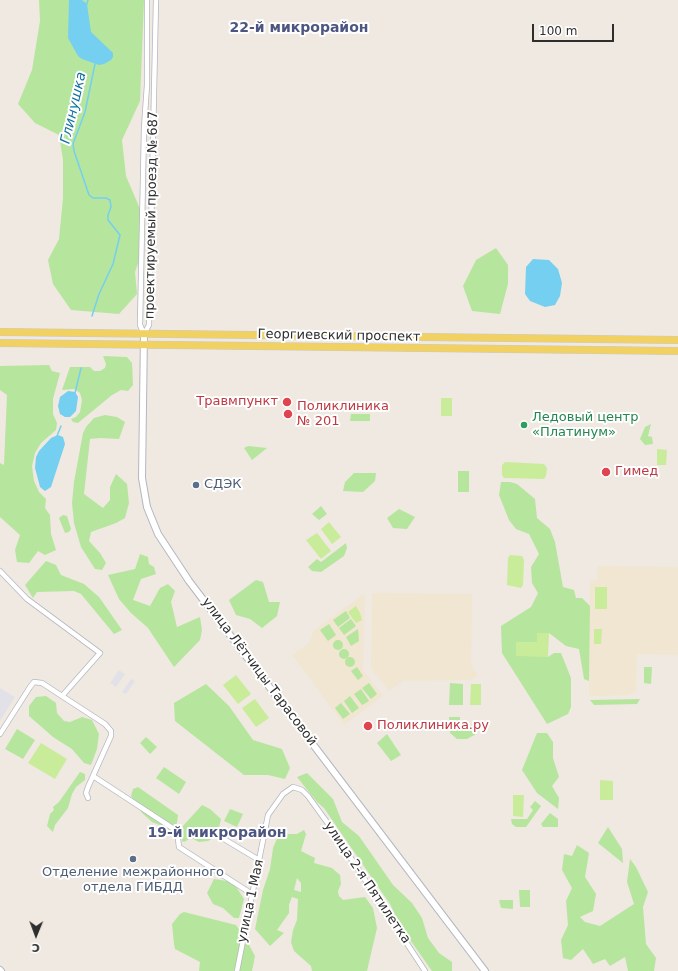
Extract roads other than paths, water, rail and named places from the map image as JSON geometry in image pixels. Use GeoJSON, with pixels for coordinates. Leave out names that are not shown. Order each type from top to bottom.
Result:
{"type":"FeatureCollection","features":[{"type":"Feature","properties":{"kind":"main road","name":"Георгиевский проспект"},"geometry":{"type":"LineString","coordinates":[[0,332],[678,340]]}},
{"type":"Feature","properties":{"kind":"main road","name":"улица Лётчицы Тарасовой"},"geometry":{"type":"LineString","coordinates":[[144,334],[143,483],[150,516],[162,541],[189,581],[485,971]]}},
{"type":"Feature","properties":{"kind":"main road","name":"Георгиевский проспект"},"geometry":{"type":"LineString","coordinates":[[0,343],[678,351]]}},
{"type":"Feature","properties":{"kind":"street","name":"проектируемый проезд № 687"},"geometry":{"type":"LineString","coordinates":[[144,334],[140,325],[144,128],[147,85],[147,0]]}},
{"type":"Feature","properties":{"kind":"street","name":"проектируемый проезд № 687"},"geometry":{"type":"LineString","coordinates":[[144,334],[149,325],[156,0]]}},
{"type":"Feature","properties":{"kind":"street"},"geometry":{"type":"LineString","coordinates":[[610,351],[608,345],[611,339]]}},
{"type":"Feature","properties":{"kind":"street"},"geometry":{"type":"LineString","coordinates":[[0,571],[27,599],[100,653],[62,696]]}},
{"type":"Feature","properties":{"kind":"street"},"geometry":{"type":"LineString","coordinates":[[0,734],[34,682],[42,683],[105,724],[111,731],[111,736],[86,793],[88,798]]}},
{"type":"Feature","properties":{"kind":"street"},"geometry":{"type":"LineString","coordinates":[[93,776],[177,831],[178,847],[252,894]]}},
{"type":"Feature","properties":{"kind":"street","name":"улица 1 Мая"},"geometry":{"type":"LineString","coordinates":[[237,971],[268,815],[283,794],[293,787],[302,790],[308,796]]}},
{"type":"Feature","properties":{"kind":"street","name":"улица 2-я Пятилетка"},"geometry":{"type":"LineString","coordinates":[[308,796],[426,971]]}},
{"type":"Feature","properties":{"kind":"street"},"geometry":{"type":"LineString","coordinates":[[219,836],[259,860]]}},
{"type":"Feature","properties":{"kind":"water"},"geometry":{"type":"Polygon","coordinates":[[[69,0],[82,0],[87,4],[91,32],[113,53],[111,60],[99,65],[78,56],[68,38],[69,0]]]}},
{"type":"Feature","properties":{"kind":"water"},"geometry":{"type":"Polygon","coordinates":[[[533,259],[549,260],[558,269],[562,283],[560,296],[555,305],[545,307],[530,301],[525,294],[526,267],[533,259]]]}},
{"type":"Feature","properties":{"kind":"water"},"geometry":{"type":"Polygon","coordinates":[[[68,391],[75,392],[78,397],[76,411],[70,417],[65,417],[60,414],[58,406],[60,397],[68,391]]]}},
{"type":"Feature","properties":{"kind":"water"},"geometry":{"type":"Polygon","coordinates":[[[58,435],[63,437],[65,444],[51,487],[45,491],[40,487],[35,468],[36,457],[39,451],[51,438],[58,435]]]}},
{"type":"Feature","properties":{"kind":"waterway","name":"Глинушка"},"geometry":{"type":"LineString","coordinates":[[86,6],[88,0]]}},
{"type":"Feature","properties":{"kind":"waterway","name":"Глинушка"},"geometry":{"type":"LineString","coordinates":[[92,316],[99,294],[113,264],[120,235],[108,220],[111,207],[110,200],[106,198],[93,198],[89,195],[74,151],[73,144],[85,112],[95,64]]}},
{"type":"Feature","properties":{"kind":"waterway","name":"Глинушка"},"geometry":{"type":"LineString","coordinates":[[75,393],[81,368]]}},
{"type":"Feature","properties":{"kind":"waterway","name":"Глинушка"},"geometry":{"type":"LineString","coordinates":[[57,436],[61,426]]}},
{"type":"Feature","properties":{"kind":"place","name":"Травмпункт"},"geometry":{"type":"Point","coordinates":[287,402]}},
{"type":"Feature","properties":{"kind":"place","name":"Поликлиника № 201"},"geometry":{"type":"Point","coordinates":[288,414]}},
{"type":"Feature","properties":{"kind":"place","name":"Ледовый центр «Платинум»"},"geometry":{"type":"Point","coordinates":[524,425]}},
{"type":"Feature","properties":{"kind":"place","name":"Гимед"},"geometry":{"type":"Point","coordinates":[606,472]}},
{"type":"Feature","properties":{"kind":"place","name":"СДЭК"},"geometry":{"type":"Point","coordinates":[196,485]}},
{"type":"Feature","properties":{"kind":"place","name":"Поликлиника.ру"},"geometry":{"type":"Point","coordinates":[368,726]}},
{"type":"Feature","properties":{"kind":"place","name":"Отделение межрайонного отдела ГИБДД"},"geometry":{"type":"Point","coordinates":[133,859]}},
{"type":"Feature","properties":{"kind":"district","name":"22-й микрорайон"},"geometry":{"type":"Point","coordinates":[299,28]}},
{"type":"Feature","properties":{"kind":"district","name":"19-й микрорайон"},"geometry":{"type":"Point","coordinates":[217,833]}}]}
